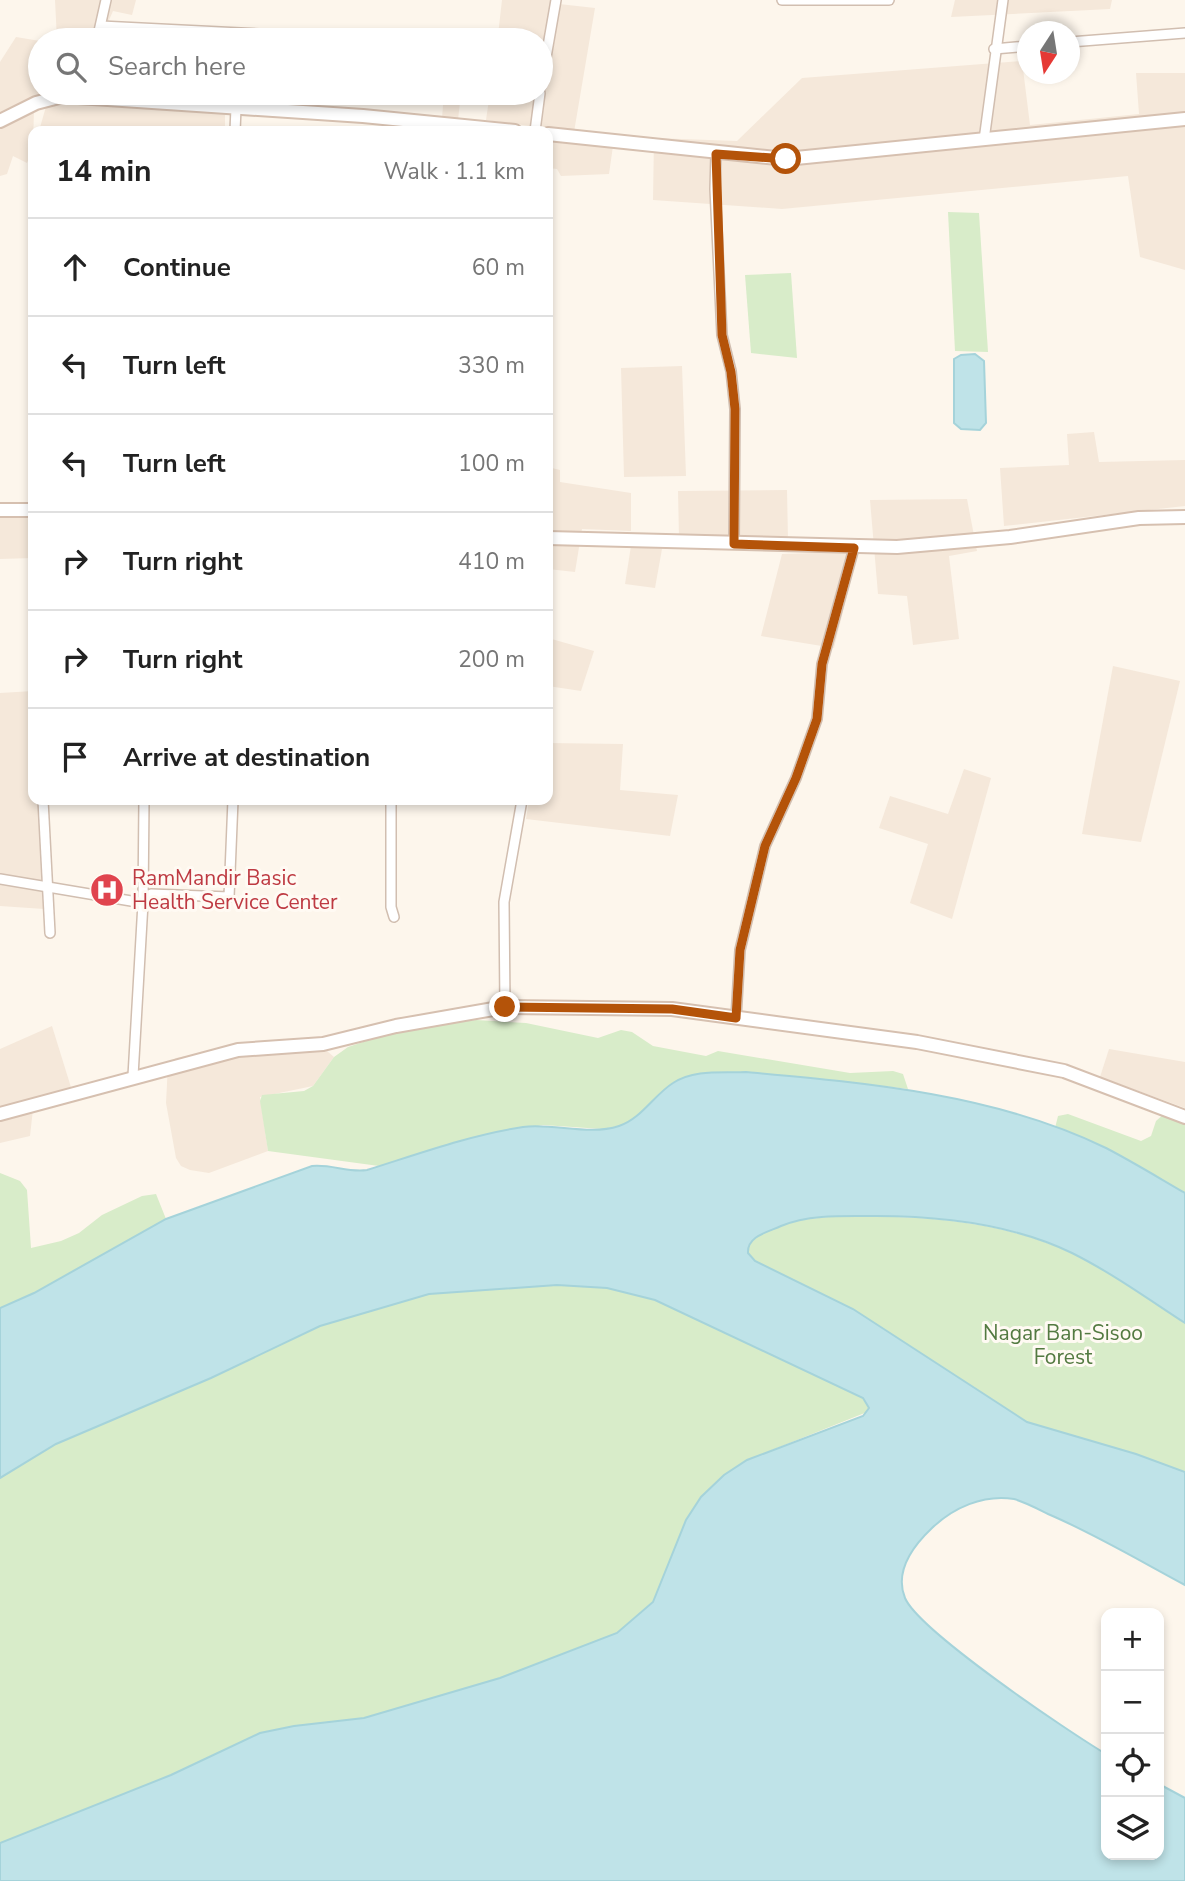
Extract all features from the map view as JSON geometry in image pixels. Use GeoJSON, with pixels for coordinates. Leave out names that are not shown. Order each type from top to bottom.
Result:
{"type":"FeatureCollection","features":[{"type":"Feature","properties":{"kind":"street"},"geometry":{"type":"LineString","coordinates":[[106,0],[101,26],[141,28]]}},
{"type":"Feature","properties":{"kind":"street"},"geometry":{"type":"LineString","coordinates":[[551,28],[556,0]]}},
{"type":"Feature","properties":{"kind":"street"},"geometry":{"type":"LineString","coordinates":[[782,0],[889,0]]}},
{"type":"Feature","properties":{"kind":"street"},"geometry":{"type":"LineString","coordinates":[[984,139],[994,49],[1003,0]]}},
{"type":"Feature","properties":{"kind":"street"},"geometry":{"type":"LineString","coordinates":[[1080,42],[1185,33]]}},
{"type":"Feature","properties":{"kind":"street"},"geometry":{"type":"LineString","coordinates":[[994,49],[1017,47]]}},
{"type":"Feature","properties":{"kind":"street"},"geometry":{"type":"LineString","coordinates":[[0,121],[33,105]]}},
{"type":"Feature","properties":{"kind":"street"},"geometry":{"type":"LineString","coordinates":[[201,105],[464,126]]}},
{"type":"Feature","properties":{"kind":"street"},"geometry":{"type":"LineString","coordinates":[[536,126],[538,105]]}},
{"type":"Feature","properties":{"kind":"street"},"geometry":{"type":"LineString","coordinates":[[235,126],[236,108]]}},
{"type":"Feature","properties":{"kind":"street"},"geometry":{"type":"LineString","coordinates":[[553,135],[716,154],[806,158],[1185,120]]}},
{"type":"Feature","properties":{"kind":"street"},"geometry":{"type":"LineString","coordinates":[[716,154],[722,335],[731,372],[735,409],[734,544]]}},
{"type":"Feature","properties":{"kind":"street"},"geometry":{"type":"LineString","coordinates":[[0,510],[28,510]]}},
{"type":"Feature","properties":{"kind":"street"},"geometry":{"type":"LineString","coordinates":[[553,539],[854,548],[984,540],[1139,518],[1185,517]]}},
{"type":"Feature","properties":{"kind":"street"},"geometry":{"type":"LineString","coordinates":[[736,1018],[740,950],[765,846],[796,778],[817,719],[822,664],[854,548]]}},
{"type":"Feature","properties":{"kind":"street"},"geometry":{"type":"LineString","coordinates":[[43,805],[50,933]]}},
{"type":"Feature","properties":{"kind":"street"},"geometry":{"type":"LineString","coordinates":[[133,1076],[143,903],[144,805]]}},
{"type":"Feature","properties":{"kind":"street"},"geometry":{"type":"LineString","coordinates":[[143,903],[150,894],[229,897],[233,805]]}},
{"type":"Feature","properties":{"kind":"street"},"geometry":{"type":"LineString","coordinates":[[391,805],[391,906],[394,917]]}},
{"type":"Feature","properties":{"kind":"street"},"geometry":{"type":"LineString","coordinates":[[505,1007],[504,902],[521,805]]}},
{"type":"Feature","properties":{"kind":"street"},"geometry":{"type":"LineString","coordinates":[[0,879],[143,903]]}},
{"type":"Feature","properties":{"kind":"street"},"geometry":{"type":"LineString","coordinates":[[0,1114],[133,1076],[238,1050],[323,1044],[396,1026],[505,1007],[672,1009],[917,1042],[1052,1067],[1185,1117]]}},
{"type":"Feature","properties":{"kind":"shaded area"},"geometry":{"type":"Polygon","coordinates":[[[55,0],[136,0],[132,15],[113,11],[106,28],[56,28],[55,0]]]}},
{"type":"Feature","properties":{"kind":"shaded area"},"geometry":{"type":"Polygon","coordinates":[[[502,0],[550,0],[550,3],[595,8],[574,132],[553,129],[553,126],[486,120],[488,105],[553,105],[553,28],[499,28],[502,0]]]}},
{"type":"Feature","properties":{"kind":"shaded area"},"geometry":{"type":"Polygon","coordinates":[[[955,0],[1112,0],[1110,9],[951,17],[955,0]]]}},
{"type":"Feature","properties":{"kind":"shaded area"},"geometry":{"type":"Polygon","coordinates":[[[16,37],[28,39],[28,104],[0,116],[0,62],[16,37]]]}},
{"type":"Feature","properties":{"kind":"shaded area"},"geometry":{"type":"Polygon","coordinates":[[[1017,61],[1017,84],[1025,84],[1030,125],[1139,114],[1136,73],[1185,73],[1185,270],[1140,257],[1128,176],[782,209],[653,200],[654,138],[737,141],[802,78],[1017,61]]]}},
{"type":"Feature","properties":{"kind":"shaded area"},"geometry":{"type":"Polygon","coordinates":[[[46,105],[144,105],[225,109],[225,126],[40,126],[46,105]]]}},
{"type":"Feature","properties":{"kind":"shaded area"},"geometry":{"type":"Polygon","coordinates":[[[443,105],[460,105],[458,120],[442,118],[443,105]]]}},
{"type":"Feature","properties":{"kind":"shaded area"},"geometry":{"type":"Polygon","coordinates":[[[34,108],[34,126],[28,126],[27,163],[13,156],[7,174],[0,176],[0,125],[34,108]]]}},
{"type":"Feature","properties":{"kind":"shaded area"},"geometry":{"type":"Polygon","coordinates":[[[553,140],[613,146],[609,174],[561,176],[557,169],[553,169],[553,140]]]}},
{"type":"Feature","properties":{"kind":"shaded area"},"geometry":{"type":"Polygon","coordinates":[[[682,366],[686,476],[624,477],[621,368],[682,366]]]}},
{"type":"Feature","properties":{"kind":"shaded area"},"geometry":{"type":"Polygon","coordinates":[[[1094,432],[1099,462],[1185,460],[1185,506],[1004,526],[1000,468],[1069,465],[1067,434],[1094,432]]]}},
{"type":"Feature","properties":{"kind":"shaded area"},"geometry":{"type":"Polygon","coordinates":[[[553,468],[560,470],[560,482],[631,493],[631,531],[582,529],[575,572],[553,570],[553,468]]]}},
{"type":"Feature","properties":{"kind":"shaded area"},"geometry":{"type":"Polygon","coordinates":[[[787,490],[788,540],[679,537],[678,491],[787,490]]]}},
{"type":"Feature","properties":{"kind":"shaded area"},"geometry":{"type":"Polygon","coordinates":[[[967,499],[977,551],[949,556],[959,639],[913,645],[907,596],[878,594],[870,500],[967,499]]]}},
{"type":"Feature","properties":{"kind":"shaded area"},"geometry":{"type":"Polygon","coordinates":[[[0,514],[28,514],[28,558],[0,559],[0,514]]]}},
{"type":"Feature","properties":{"kind":"shaded area"},"geometry":{"type":"Polygon","coordinates":[[[631,546],[662,549],[655,588],[625,584],[631,546]]]}},
{"type":"Feature","properties":{"kind":"shaded area"},"geometry":{"type":"Polygon","coordinates":[[[849,552],[857,555],[834,648],[761,636],[782,554],[849,552]]]}},
{"type":"Feature","properties":{"kind":"shaded area"},"geometry":{"type":"Polygon","coordinates":[[[553,639],[594,651],[581,691],[553,687],[553,639]]]}},
{"type":"Feature","properties":{"kind":"shaded area"},"geometry":{"type":"Polygon","coordinates":[[[1113,666],[1180,681],[1141,842],[1082,834],[1113,666]]]}},
{"type":"Feature","properties":{"kind":"shaded area"},"geometry":{"type":"Polygon","coordinates":[[[28,691],[28,805],[39,805],[44,909],[0,906],[0,693],[28,691]]]}},
{"type":"Feature","properties":{"kind":"shaded area"},"geometry":{"type":"Polygon","coordinates":[[[553,743],[623,744],[620,790],[678,795],[670,836],[526,819],[528,805],[553,805],[553,743]]]}},
{"type":"Feature","properties":{"kind":"shaded area"},"geometry":{"type":"Polygon","coordinates":[[[964,769],[991,778],[952,919],[910,903],[928,844],[879,828],[890,796],[948,814],[964,769]]]}},
{"type":"Feature","properties":{"kind":"shaded area"},"geometry":{"type":"Polygon","coordinates":[[[52,1026],[74,1097],[33,1109],[30,1136],[0,1143],[0,1049],[52,1026]]]}},
{"type":"Feature","properties":{"kind":"shaded area"},"geometry":{"type":"Polygon","coordinates":[[[232,1047],[318,1050],[327,1051],[334,1057],[313,1086],[260,1097],[268,1151],[209,1173],[190,1170],[181,1166],[176,1158],[166,1103],[168,1064],[176,1058],[232,1047]]]}},
{"type":"Feature","properties":{"kind":"shaded area"},"geometry":{"type":"Polygon","coordinates":[[[1109,1049],[1185,1062],[1185,1108],[1100,1077],[1109,1049]]]}},
{"type":"Feature","properties":{"kind":"green space"},"geometry":{"type":"Polygon","coordinates":[[[948,212],[979,213],[988,352],[955,351],[948,212]]]}},
{"type":"Feature","properties":{"kind":"green space"},"geometry":{"type":"Polygon","coordinates":[[[791,273],[797,358],[751,353],[745,275],[791,273]]]}},
{"type":"Feature","properties":{"kind":"green space"},"geometry":{"type":"Polygon","coordinates":[[[476,1020],[526,1023],[598,1038],[621,1030],[632,1032],[653,1046],[706,1056],[718,1051],[850,1073],[893,1071],[903,1074],[908,1089],[821,1079],[633,1119],[620,1126],[602,1129],[543,1125],[453,1143],[379,1166],[268,1151],[260,1101],[262,1095],[304,1091],[313,1086],[334,1057],[348,1047],[399,1030],[476,1020]]]}},
{"type":"Feature","properties":{"kind":"green space"},"geometry":{"type":"Polygon","coordinates":[[[1068,1114],[1141,1141],[1151,1136],[1156,1121],[1164,1114],[1185,1122],[1185,1193],[1105,1148],[1055,1128],[1058,1116],[1068,1114]]]}},
{"type":"Feature","properties":{"kind":"green space"},"geometry":{"type":"Polygon","coordinates":[[[0,1173],[20,1181],[27,1190],[31,1248],[61,1241],[79,1233],[102,1215],[142,1196],[156,1194],[166,1219],[34,1293],[0,1308],[0,1173]]]}},
{"type":"Feature","properties":{"kind":"green space","name":"Nagar Ban-Sisoo Forest"},"geometry":{"type":"Polygon","coordinates":[[[840,1216],[929,1219],[987,1226],[1015,1233],[1086,1260],[1185,1323],[1185,1472],[1136,1454],[1027,1422],[853,1309],[755,1261],[748,1253],[747,1245],[766,1230],[790,1222],[840,1216]]]}},
{"type":"Feature","properties":{"kind":"green space"},"geometry":{"type":"Polygon","coordinates":[[[557,1285],[607,1288],[655,1300],[863,1398],[869,1408],[867,1412],[747,1460],[669,1567],[653,1602],[617,1633],[500,1678],[364,1718],[260,1733],[171,1775],[0,1843],[0,1478],[56,1444],[211,1378],[320,1326],[429,1294],[557,1285]]]}},
{"type":"Feature","properties":{"kind":"water"},"geometry":{"type":"Polygon","coordinates":[[[975,354],[984,361],[986,423],[980,430],[961,429],[954,423],[954,359],[961,355],[975,354]]]}},
{"type":"Feature","properties":{"kind":"water"},"geometry":{"type":"Polygon","coordinates":[[[746,1072],[838,1081],[975,1103],[1064,1130],[1106,1148],[1185,1193],[1185,1323],[1072,1253],[1025,1235],[976,1224],[901,1216],[815,1218],[792,1222],[759,1235],[751,1242],[748,1253],[755,1261],[853,1309],[1027,1422],[1136,1454],[1185,1472],[1185,1585],[1066,1522],[1023,1502],[1002,1498],[969,1504],[940,1521],[912,1551],[904,1569],[902,1588],[905,1598],[916,1613],[965,1656],[1101,1751],[1101,1860],[1164,1860],[1164,1787],[1185,1798],[1185,1881],[0,1881],[0,1843],[171,1775],[260,1733],[364,1718],[500,1678],[617,1633],[653,1602],[686,1520],[701,1497],[724,1475],[747,1460],[863,1416],[869,1408],[863,1398],[655,1300],[607,1288],[557,1285],[429,1294],[320,1326],[211,1378],[56,1444],[0,1478],[0,1308],[34,1293],[166,1219],[312,1166],[367,1170],[464,1140],[523,1127],[608,1129],[627,1123],[673,1083],[708,1073],[746,1072]]]}},
{"type":"Feature","properties":{"kind":"place","name":"RamMandir Basic Health Service Center"},"geometry":{"type":"Point","coordinates":[107,890]}},
{"type":"Feature","properties":{"kind":"route"},"geometry":{"type":"LineString","coordinates":[[505,1007],[672,1009],[736,1018],[740,950],[765,846],[796,778],[817,719],[822,664],[854,548],[734,544],[735,409],[728,353],[722,335],[715,189],[716,154],[786,159]]}}]}
